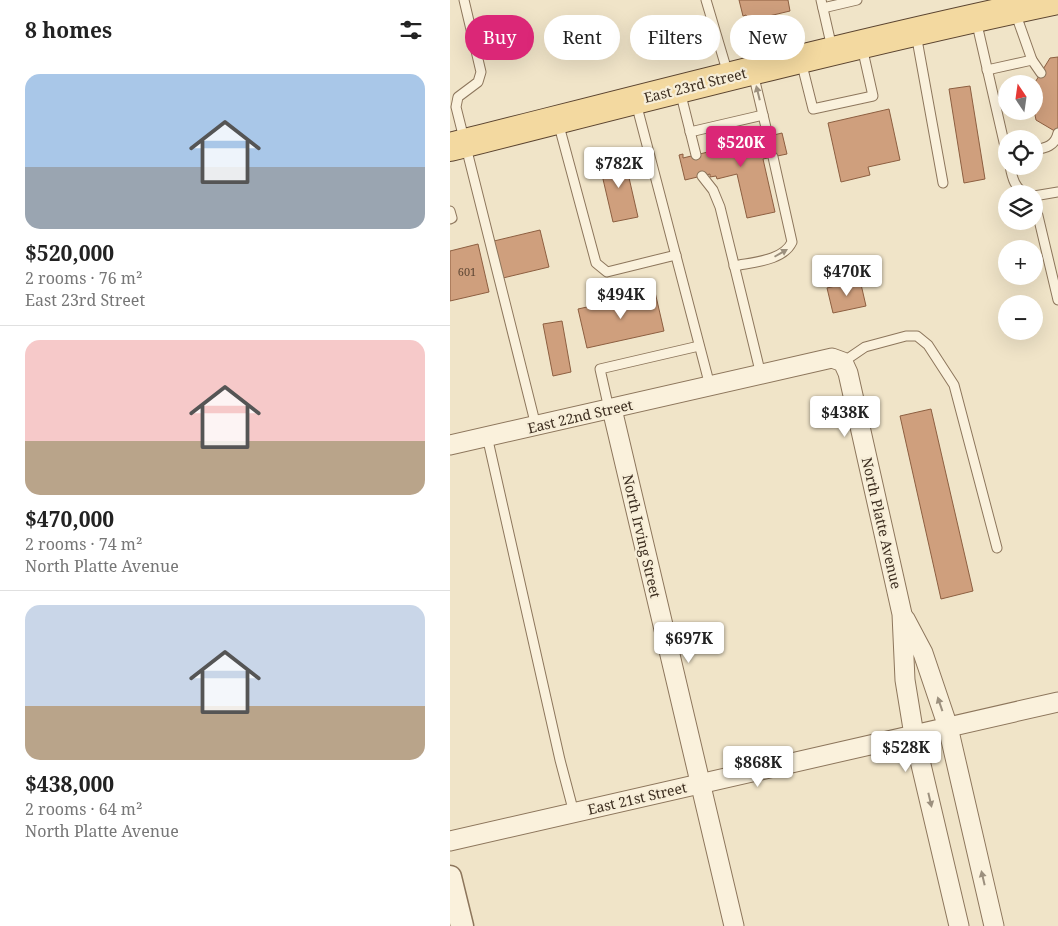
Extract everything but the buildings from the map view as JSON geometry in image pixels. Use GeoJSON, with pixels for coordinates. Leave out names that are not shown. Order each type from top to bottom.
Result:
{"type":"FeatureCollection","features":[{"type":"Feature","properties":{"kind":"main road","name":"East 23rd Street"},"geometry":{"type":"LineString","coordinates":[[805,58],[1058,0]]}},
{"type":"Feature","properties":{"kind":"main road","name":"East 23rd Street"},"geometry":{"type":"LineString","coordinates":[[458,144],[797,60]]}},
{"type":"Feature","properties":{"kind":"street"},"geometry":{"type":"LineString","coordinates":[[710,386],[832,358],[843,362]]}},
{"type":"Feature","properties":{"kind":"street","name":"North Platte Avenue"},"geometry":{"type":"LineString","coordinates":[[843,362],[850,383],[902,614],[905,680],[914,735],[959,926]]}},
{"type":"Feature","properties":{"kind":"street","name":"East 22nd Street"},"geometry":{"type":"LineString","coordinates":[[450,445],[710,386]]}},
{"type":"Feature","properties":{"kind":"street","name":"North Irving Street"},"geometry":{"type":"LineString","coordinates":[[611,409],[734,926]]}},
{"type":"Feature","properties":{"kind":"street","name":"North Platte Avenue"},"geometry":{"type":"LineString","coordinates":[[902,614],[923,653],[948,727],[994,926]]}},
{"type":"Feature","properties":{"kind":"street","name":"East 21st Street"},"geometry":{"type":"LineString","coordinates":[[450,841],[1058,702]]}},
{"type":"Feature","properties":{"kind":"street"},"geometry":{"type":"LineString","coordinates":[[450,877],[462,926]]}},
{"type":"Feature","properties":{"kind":"lane"},"geometry":{"type":"LineString","coordinates":[[464,0],[482,72],[478,82],[458,97],[456,107],[458,144],[536,426]]}},
{"type":"Feature","properties":{"kind":"lane"},"geometry":{"type":"LineString","coordinates":[[706,0],[740,74],[763,115],[768,136]]}},
{"type":"Feature","properties":{"kind":"lane"},"geometry":{"type":"LineString","coordinates":[[832,51],[822,4],[857,0]]}},
{"type":"Feature","properties":{"kind":"lane"},"geometry":{"type":"LineString","coordinates":[[1014,9],[1032,60],[1041,73]]}},
{"type":"Feature","properties":{"kind":"lane"},"geometry":{"type":"LineString","coordinates":[[975,18],[1001,130]]}},
{"type":"Feature","properties":{"kind":"lane"},"geometry":{"type":"LineString","coordinates":[[915,32],[943,183]]}},
{"type":"Feature","properties":{"kind":"lane"},"geometry":{"type":"LineString","coordinates":[[801,60],[813,110],[873,96],[861,44]]}},
{"type":"Feature","properties":{"kind":"lane"},"geometry":{"type":"LineString","coordinates":[[987,70],[1032,60]]}},
{"type":"Feature","properties":{"kind":"lane"},"geometry":{"type":"LineString","coordinates":[[680,89],[696,155]]}},
{"type":"Feature","properties":{"kind":"lane"},"geometry":{"type":"LineString","coordinates":[[636,100],[710,386]]}},
{"type":"Feature","properties":{"kind":"lane"},"geometry":{"type":"LineString","coordinates":[[690,132],[763,115]]}},
{"type":"Feature","properties":{"kind":"lane"},"geometry":{"type":"LineString","coordinates":[[557,120],[596,263],[607,272],[676,255]]}},
{"type":"Feature","properties":{"kind":"lane"},"geometry":{"type":"LineString","coordinates":[[1043,147],[1053,144],[1058,133]]}},
{"type":"Feature","properties":{"kind":"lane"},"geometry":{"type":"LineString","coordinates":[[734,266],[780,255],[790,247],[792,242],[773,157]]}},
{"type":"Feature","properties":{"kind":"lane"},"geometry":{"type":"LineString","coordinates":[[702,176],[713,190],[720,207],[761,375]]}},
{"type":"Feature","properties":{"kind":"lane"},"geometry":{"type":"LineString","coordinates":[[1043,195],[1058,192]]}},
{"type":"Feature","properties":{"kind":"lane"},"geometry":{"type":"LineString","coordinates":[[450,211],[452,218],[450,219]]}},
{"type":"Feature","properties":{"kind":"lane"},"geometry":{"type":"LineString","coordinates":[[1042,230],[1058,300]]}},
{"type":"Feature","properties":{"kind":"lane"},"geometry":{"type":"LineString","coordinates":[[843,362],[865,347],[906,336],[917,336],[928,345],[954,385],[997,548]]}},
{"type":"Feature","properties":{"kind":"lane"},"geometry":{"type":"LineString","coordinates":[[611,409],[600,369],[700,346]]}},
{"type":"Feature","properties":{"kind":"lane"},"geometry":{"type":"LineString","coordinates":[[487,436],[560,760],[574,813]]}}]}
